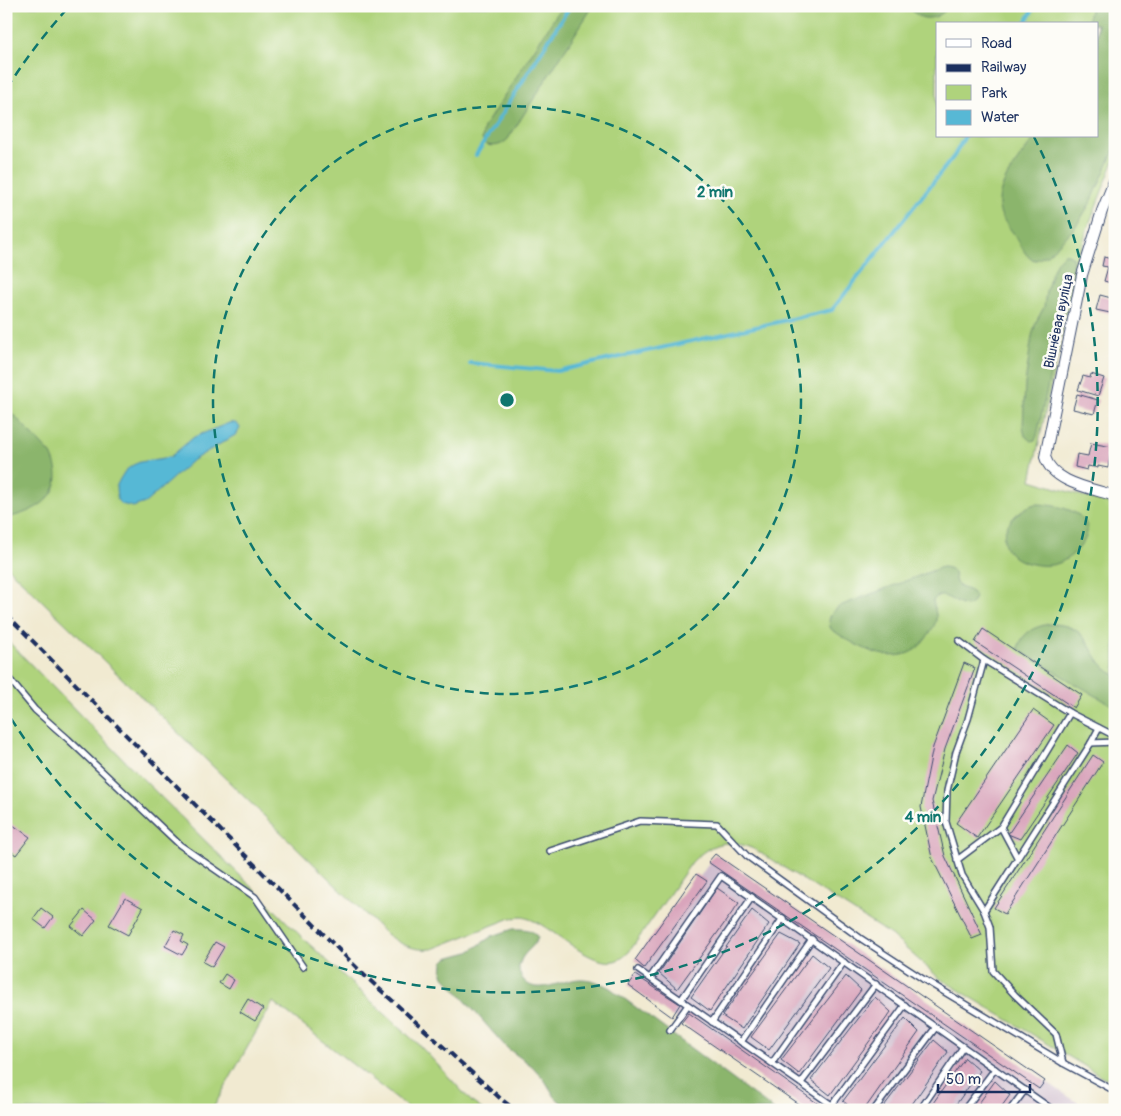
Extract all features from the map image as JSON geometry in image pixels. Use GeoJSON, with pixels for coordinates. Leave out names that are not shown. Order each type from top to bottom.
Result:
{"type":"FeatureCollection","features":[{"type":"Feature","properties":{"kind":"street","name":"Вішнёвая вуліца"},"geometry":{"type":"LineString","coordinates":[[1115,179],[1092,240],[1076,299],[1045,448],[1045,457],[1051,470],[1064,479],[1115,496]]}},
{"type":"Feature","properties":{"kind":"lane"},"geometry":{"type":"LineString","coordinates":[[959,641],[984,660],[1070,713],[1115,736]]}},
{"type":"Feature","properties":{"kind":"lane"},"geometry":{"type":"LineString","coordinates":[[984,660],[968,719],[956,752],[947,791],[946,822],[962,875],[984,910],[990,927],[993,971],[1056,1034],[1063,1063]]}},
{"type":"Feature","properties":{"kind":"lane"},"geometry":{"type":"LineString","coordinates":[[6,675],[35,710],[180,845],[254,897],[303,967]]}},
{"type":"Feature","properties":{"kind":"lane"},"geometry":{"type":"LineString","coordinates":[[958,860],[1000,827],[1070,713]]}},
{"type":"Feature","properties":{"kind":"lane"},"geometry":{"type":"LineString","coordinates":[[984,910],[1099,728]]}},
{"type":"Feature","properties":{"kind":"lane"},"geometry":{"type":"LineString","coordinates":[[1091,743],[1115,742]]}},
{"type":"Feature","properties":{"kind":"lane"},"geometry":{"type":"LineString","coordinates":[[550,851],[640,821],[717,824],[747,856],[860,938],[923,979],[1063,1063],[1115,1091]]}},
{"type":"Feature","properties":{"kind":"lane"},"geometry":{"type":"LineString","coordinates":[[1000,827],[1018,857]]}},
{"type":"Feature","properties":{"kind":"lane"},"geometry":{"type":"LineString","coordinates":[[650,978],[721,876],[752,896],[1053,1110]]}},
{"type":"Feature","properties":{"kind":"lane"},"geometry":{"type":"LineString","coordinates":[[681,1000],[752,896]]}},
{"type":"Feature","properties":{"kind":"lane"},"geometry":{"type":"LineString","coordinates":[[712,1022],[783,918]]}},
{"type":"Feature","properties":{"kind":"lane"},"geometry":{"type":"LineString","coordinates":[[741,1042],[812,939]]}},
{"type":"Feature","properties":{"kind":"lane"},"geometry":{"type":"LineString","coordinates":[[772,1063],[844,962]]}},
{"type":"Feature","properties":{"kind":"lane"},"geometry":{"type":"LineString","coordinates":[[638,970],[839,1110]]}},
{"type":"Feature","properties":{"kind":"lane"},"geometry":{"type":"LineString","coordinates":[[801,1084],[876,984]]}},
{"type":"Feature","properties":{"kind":"lane"},"geometry":{"type":"LineString","coordinates":[[670,1030],[688,1004]]}},
{"type":"Feature","properties":{"kind":"lane"},"geometry":{"type":"LineString","coordinates":[[832,1105],[905,1005]]}},
{"type":"Feature","properties":{"kind":"lane"},"geometry":{"type":"LineString","coordinates":[[874,1110],[936,1027]]}},
{"type":"Feature","properties":{"kind":"lane"},"geometry":{"type":"LineString","coordinates":[[920,1110],[964,1047]]}},
{"type":"Feature","properties":{"kind":"lane"},"geometry":{"type":"LineString","coordinates":[[964,1110],[995,1069]]}},
{"type":"Feature","properties":{"kind":"lane"},"geometry":{"type":"LineString","coordinates":[[1010,1110],[1025,1090]]}},
{"type":"Feature","properties":{"kind":"shaded area"},"geometry":{"type":"Polygon","coordinates":[[[715,854],[1089,1110],[808,1110],[628,985],[715,854]]]}},
{"type":"Feature","properties":{"kind":"green space"},"geometry":{"type":"Polygon","coordinates":[[[6,6],[1115,6],[1115,158],[1088,227],[1076,266],[1031,480],[1115,506],[1115,1082],[1101,1076],[939,978],[891,935],[756,850],[738,844],[729,843],[714,846],[692,862],[629,952],[620,959],[609,962],[585,954],[548,929],[523,917],[511,918],[432,949],[413,948],[402,944],[386,934],[6,566],[6,6]]]}},
{"type":"Feature","properties":{"kind":"green space"},"geometry":{"type":"Polygon","coordinates":[[[562,6],[593,6],[508,139],[499,145],[487,145],[482,139],[484,127],[562,6]]]}},
{"type":"Feature","properties":{"kind":"green space"},"geometry":{"type":"Polygon","coordinates":[[[910,6],[949,6],[935,17],[923,18],[913,12],[910,6]]]}},
{"type":"Feature","properties":{"kind":"green space"},"geometry":{"type":"Polygon","coordinates":[[[1091,6],[1115,6],[1115,148],[1092,200],[1073,230],[1047,255],[1036,260],[1031,259],[1003,218],[999,207],[999,197],[1006,178],[1035,138],[1098,138],[1098,22],[1087,22],[1091,6]]]}},
{"type":"Feature","properties":{"kind":"green space"},"geometry":{"type":"Polygon","coordinates":[[[1064,254],[1072,256],[1073,267],[1037,436],[1035,440],[1031,441],[1025,436],[1023,427],[1025,384],[1032,336],[1036,322],[1044,307],[1051,275],[1057,261],[1064,254]]]}},
{"type":"Feature","properties":{"kind":"green space"},"geometry":{"type":"Polygon","coordinates":[[[6,407],[51,454],[56,467],[57,479],[54,489],[40,505],[6,518],[6,407]]]}},
{"type":"Feature","properties":{"kind":"green space"},"geometry":{"type":"Polygon","coordinates":[[[1035,504],[1066,509],[1080,516],[1085,522],[1087,533],[1082,544],[1074,553],[1059,563],[1040,565],[1027,563],[1014,557],[1006,548],[1004,540],[1008,525],[1020,512],[1035,504]]]}},
{"type":"Feature","properties":{"kind":"green space"},"geometry":{"type":"Polygon","coordinates":[[[942,567],[951,569],[956,583],[973,593],[975,597],[970,605],[966,606],[944,596],[936,597],[933,601],[936,615],[934,627],[917,648],[906,654],[893,656],[880,654],[867,650],[831,629],[830,618],[840,606],[942,567]]]}},
{"type":"Feature","properties":{"kind":"green space"},"geometry":{"type":"Polygon","coordinates":[[[1049,624],[1064,625],[1075,630],[1088,643],[1105,668],[1115,675],[1115,707],[1028,656],[1018,648],[1026,634],[1049,624]]]}},
{"type":"Feature","properties":{"kind":"green space"},"geometry":{"type":"Polygon","coordinates":[[[6,639],[308,943],[423,1049],[472,1102],[483,1110],[411,1110],[273,1002],[212,1110],[6,1110],[6,639]]]}},
{"type":"Feature","properties":{"kind":"green space"},"geometry":{"type":"Polygon","coordinates":[[[513,929],[531,931],[538,938],[521,959],[519,965],[520,974],[527,984],[541,987],[581,979],[607,986],[774,1110],[569,1110],[555,1097],[544,1079],[532,1066],[507,1048],[442,974],[443,962],[447,958],[469,952],[492,936],[513,929]]]}},
{"type":"Feature","properties":{"kind":"water"},"geometry":{"type":"Polygon","coordinates":[[[229,423],[236,423],[239,426],[237,434],[193,460],[145,503],[133,507],[121,504],[117,500],[116,487],[125,471],[133,465],[170,457],[194,437],[229,423]]]}},
{"type":"Feature","properties":{"kind":"building"},"geometry":{"type":"Polygon","coordinates":[[[1104,257],[1115,260],[1115,284],[1104,281],[1108,267],[1102,266],[1104,257]]]}},
{"type":"Feature","properties":{"kind":"building"},"geometry":{"type":"Polygon","coordinates":[[[1100,295],[1115,299],[1115,314],[1096,310],[1100,295]]]}},
{"type":"Feature","properties":{"kind":"building"},"geometry":{"type":"Polygon","coordinates":[[[1091,374],[1104,378],[1098,396],[1078,390],[1083,376],[1090,378],[1091,374]]]}},
{"type":"Feature","properties":{"kind":"building"},"geometry":{"type":"Polygon","coordinates":[[[1077,394],[1098,400],[1094,414],[1073,409],[1077,394]]]}},
{"type":"Feature","properties":{"kind":"building"},"geometry":{"type":"Polygon","coordinates":[[[1091,443],[1112,447],[1108,468],[1088,466],[1087,470],[1075,467],[1077,454],[1088,456],[1091,443]]]}},
{"type":"Feature","properties":{"kind":"building"},"geometry":{"type":"Polygon","coordinates":[[[983,629],[1082,695],[1074,708],[975,642],[983,629]]]}},
{"type":"Feature","properties":{"kind":"building"},"geometry":{"type":"Polygon","coordinates":[[[964,663],[975,668],[945,749],[932,801],[945,856],[982,935],[972,939],[932,858],[921,807],[933,747],[964,663]]]}},
{"type":"Feature","properties":{"kind":"building"},"geometry":{"type":"Polygon","coordinates":[[[1033,710],[1054,725],[977,838],[956,823],[1033,710]]]}},
{"type":"Feature","properties":{"kind":"building"},"geometry":{"type":"Polygon","coordinates":[[[1068,745],[1078,753],[1020,839],[1008,834],[1068,745]]]}},
{"type":"Feature","properties":{"kind":"building"},"geometry":{"type":"Polygon","coordinates":[[[1093,755],[1103,762],[1005,914],[994,908],[1093,755]]]}},
{"type":"Feature","properties":{"kind":"building"},"geometry":{"type":"Polygon","coordinates":[[[6,820],[30,837],[16,855],[6,848],[6,820]]]}},
{"type":"Feature","properties":{"kind":"building"},"geometry":{"type":"Polygon","coordinates":[[[715,854],[1045,1081],[1039,1089],[708,862],[715,854]]]}},
{"type":"Feature","properties":{"kind":"building"},"geometry":{"type":"Polygon","coordinates":[[[696,874],[707,881],[644,968],[635,960],[696,874]]]}},
{"type":"Feature","properties":{"kind":"building"},"geometry":{"type":"Polygon","coordinates":[[[717,888],[739,903],[677,989],[659,973],[717,888]]]}},
{"type":"Feature","properties":{"kind":"building"},"geometry":{"type":"Polygon","coordinates":[[[125,898],[143,908],[128,935],[109,925],[125,898]]]}},
{"type":"Feature","properties":{"kind":"building"},"geometry":{"type":"Polygon","coordinates":[[[41,908],[53,917],[45,928],[33,919],[41,908]]]}},
{"type":"Feature","properties":{"kind":"building"},"geometry":{"type":"Polygon","coordinates":[[[84,910],[96,920],[83,936],[71,926],[84,910]]]}},
{"type":"Feature","properties":{"kind":"building"},"geometry":{"type":"Polygon","coordinates":[[[752,910],[769,924],[710,1011],[691,997],[752,910]]]}},
{"type":"Feature","properties":{"kind":"building"},"geometry":{"type":"Polygon","coordinates":[[[174,930],[184,935],[181,941],[188,945],[182,955],[165,946],[174,930]]]}},
{"type":"Feature","properties":{"kind":"building"},"geometry":{"type":"Polygon","coordinates":[[[781,934],[800,944],[742,1029],[722,1016],[781,934]]]}},
{"type":"Feature","properties":{"kind":"building"},"geometry":{"type":"Polygon","coordinates":[[[215,942],[224,947],[212,967],[203,962],[215,942]]]}},
{"type":"Feature","properties":{"kind":"building"},"geometry":{"type":"Polygon","coordinates":[[[812,954],[829,968],[769,1050],[751,1037],[812,954]]]}},
{"type":"Feature","properties":{"kind":"building"},"geometry":{"type":"Polygon","coordinates":[[[225,974],[234,980],[229,989],[219,983],[225,974]]]}},
{"type":"Feature","properties":{"kind":"building"},"geometry":{"type":"Polygon","coordinates":[[[635,975],[680,1004],[672,1017],[628,985],[635,975]]]}},
{"type":"Feature","properties":{"kind":"building"},"geometry":{"type":"Polygon","coordinates":[[[846,976],[861,990],[799,1074],[781,1060],[846,976]]]}},
{"type":"Feature","properties":{"kind":"building"},"geometry":{"type":"Polygon","coordinates":[[[875,997],[891,1012],[830,1095],[811,1080],[875,997]]]}},
{"type":"Feature","properties":{"kind":"building"},"geometry":{"type":"Polygon","coordinates":[[[248,999],[263,1009],[255,1021],[240,1012],[248,999]]]}},
{"type":"Feature","properties":{"kind":"building"},"geometry":{"type":"Polygon","coordinates":[[[689,1013],[827,1110],[807,1110],[681,1023],[689,1013]]]}},
{"type":"Feature","properties":{"kind":"building"},"geometry":{"type":"Polygon","coordinates":[[[905,1018],[919,1032],[864,1110],[854,1110],[843,1101],[905,1018]]]}},
{"type":"Feature","properties":{"kind":"building"},"geometry":{"type":"Polygon","coordinates":[[[934,1040],[948,1052],[908,1110],[881,1110],[934,1040]]]}},
{"type":"Feature","properties":{"kind":"building"},"geometry":{"type":"Polygon","coordinates":[[[965,1058],[980,1071],[952,1110],[928,1110],[965,1058]]]}},
{"type":"Feature","properties":{"kind":"building"},"geometry":{"type":"Polygon","coordinates":[[[995,1081],[1010,1095],[999,1110],[974,1110],[995,1081]]]}},
{"type":"Feature","properties":{"kind":"waterway"},"geometry":{"type":"LineString","coordinates":[[476,155],[570,6]]}},
{"type":"Feature","properties":{"kind":"waterway"},"geometry":{"type":"LineString","coordinates":[[1026,22],[1035,6]]}},
{"type":"Feature","properties":{"kind":"waterway"},"geometry":{"type":"LineString","coordinates":[[470,363],[557,371],[832,310],[954,156],[964,138]]}},
{"type":"Feature","properties":{"kind":"railway"},"geometry":{"type":"LineString","coordinates":[[6,614],[364,975],[515,1110]]}}]}
